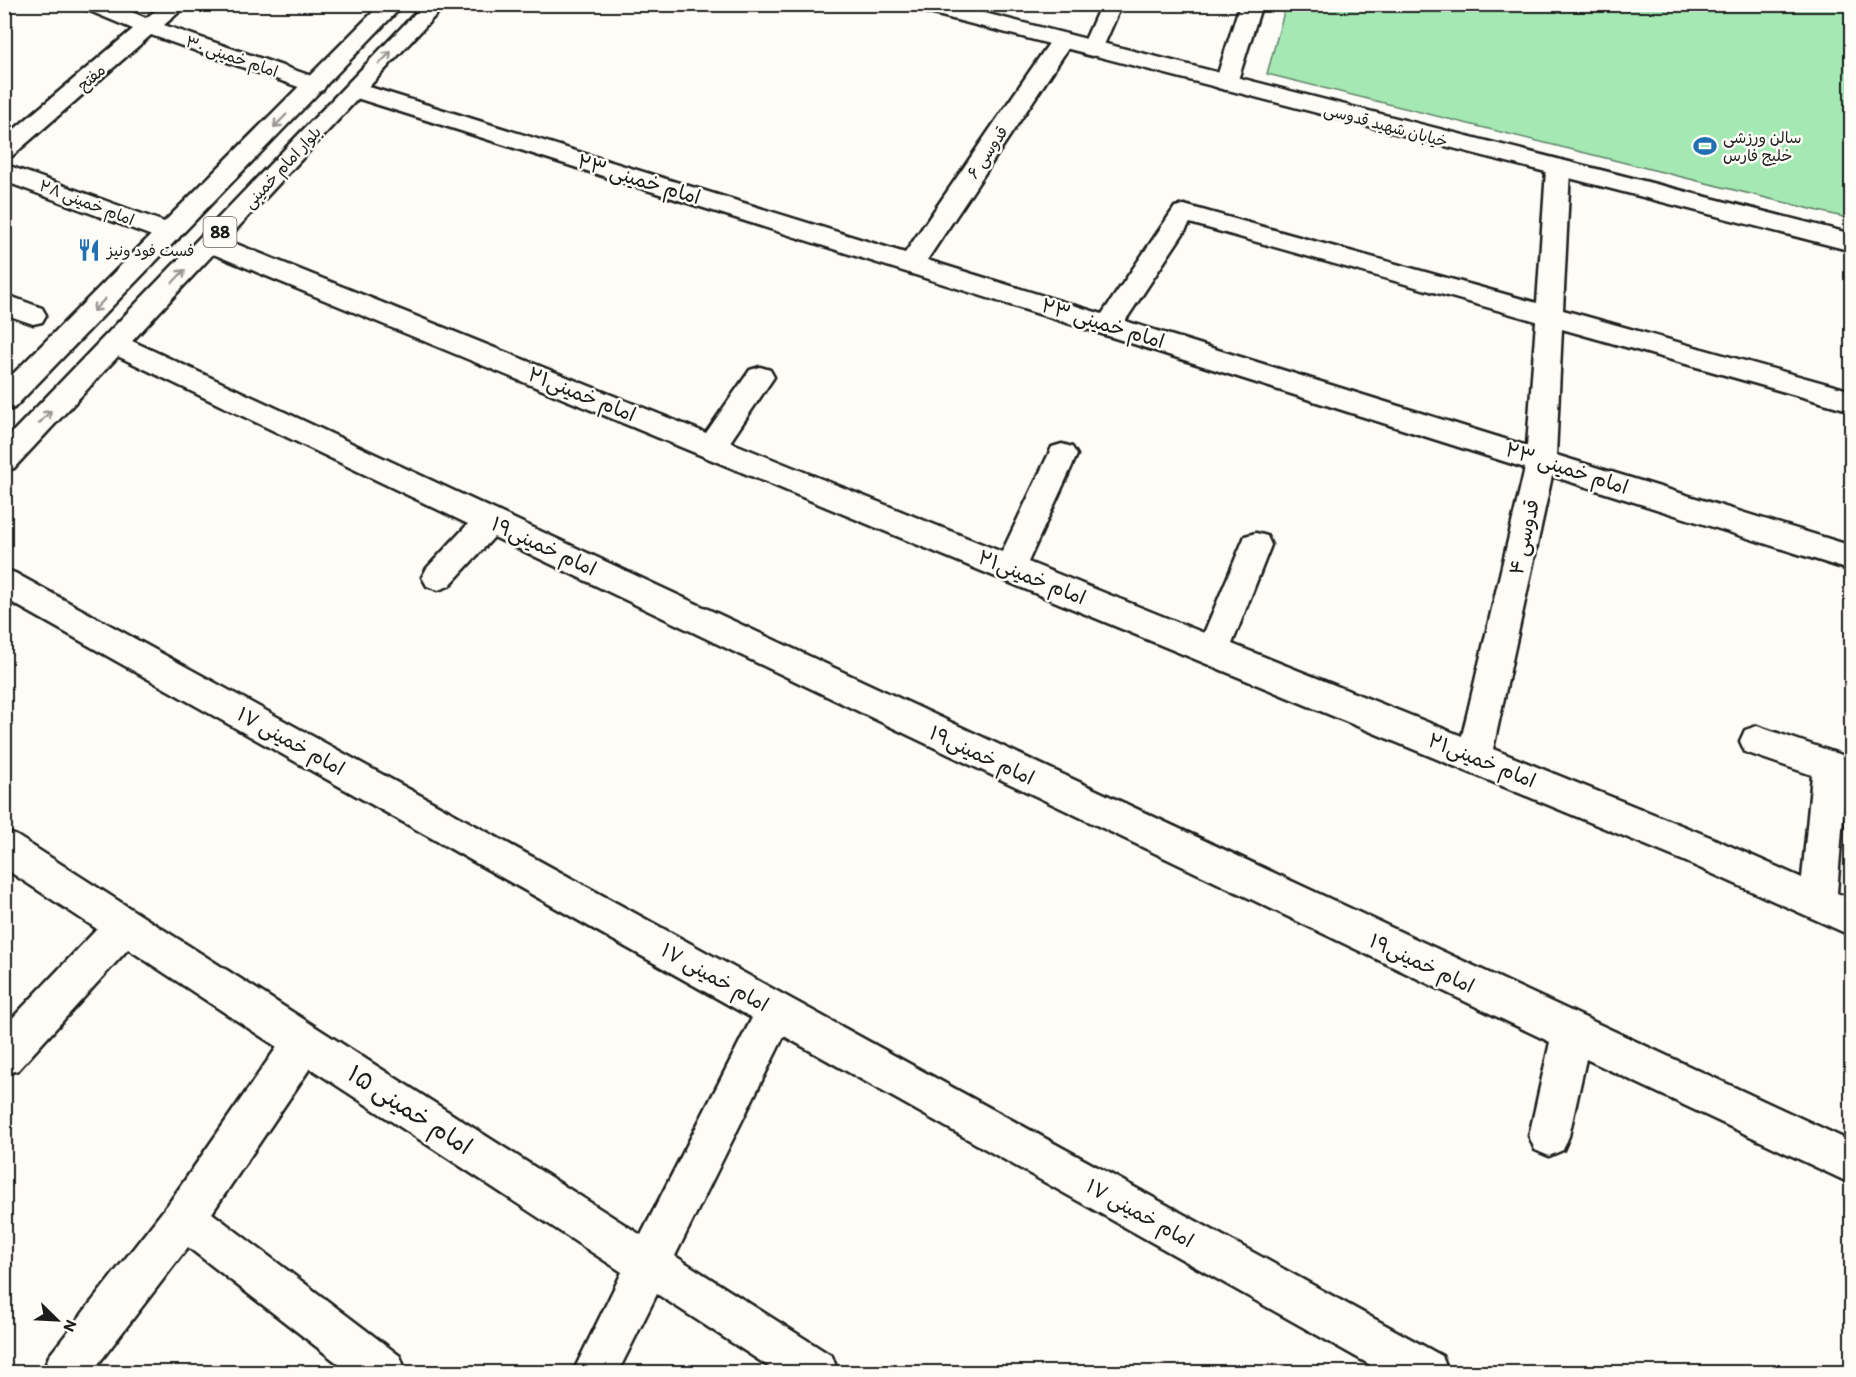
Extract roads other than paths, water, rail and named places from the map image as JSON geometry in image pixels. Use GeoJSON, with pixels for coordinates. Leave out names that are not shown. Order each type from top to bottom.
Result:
{"type":"FeatureCollection","features":[{"type":"Feature","properties":{"kind":"main road","name":"امام خمینی ۳۰"},"geometry":{"type":"LineString","coordinates":[[93,4],[148,27],[315,86]]}},
{"type":"Feature","properties":{"kind":"main road","name":"مفتح"},"geometry":{"type":"LineString","coordinates":[[4,151],[178,4]]}},
{"type":"Feature","properties":{"kind":"main road","name":"بلوار امام خمینی"},"geometry":{"type":"LineString","coordinates":[[4,401],[394,4]]}},
{"type":"Feature","properties":{"kind":"main road","name":"بلوار امام خمینی"},"geometry":{"type":"LineString","coordinates":[[4,460],[436,4]]}},
{"type":"Feature","properties":{"kind":"main road","name":"خیابان شهید قدوسی"},"geometry":{"type":"LineString","coordinates":[[922,4],[1558,170],[1851,243]]}},
{"type":"Feature","properties":{"kind":"main road"},"geometry":{"type":"LineString","coordinates":[[1092,49],[1112,4]]}},
{"type":"Feature","properties":{"kind":"main road"},"geometry":{"type":"LineString","coordinates":[[1226,83],[1251,4]]}},
{"type":"Feature","properties":{"kind":"main road","name":"قدوسی ۶"},"geometry":{"type":"LineString","coordinates":[[911,264],[1062,41]]}},
{"type":"Feature","properties":{"kind":"main road","name":"امام خمینی ۲۳"},"geometry":{"type":"LineString","coordinates":[[355,90],[1851,559]]}},
{"type":"Feature","properties":{"kind":"main road","name":"قدوسی ۴"},"geometry":{"type":"LineString","coordinates":[[1474,757],[1541,460],[1558,170]]}},
{"type":"Feature","properties":{"kind":"main road","name":"امام خمینی ۲۸"},"geometry":{"type":"LineString","coordinates":[[4,172],[169,233]]}},
{"type":"Feature","properties":{"kind":"main road"},"geometry":{"type":"LineString","coordinates":[[1108,325],[1184,213],[1851,401]]}},
{"type":"Feature","properties":{"kind":"main road","name":"امام خمینی۲۱"},"geometry":{"type":"LineString","coordinates":[[210,243],[1474,757],[1697,849],[1851,918]]}},
{"type":"Feature","properties":{"kind":"main road"},"geometry":{"type":"LineString","coordinates":[[4,303],[33,315]]}},
{"type":"Feature","properties":{"kind":"main road","name":"امام خمینی۱۹"},"geometry":{"type":"LineString","coordinates":[[115,342],[1851,1164]]}},
{"type":"Feature","properties":{"kind":"main road"},"geometry":{"type":"LineString","coordinates":[[711,447],[760,377]]}},
{"type":"Feature","properties":{"kind":"main road"},"geometry":{"type":"LineString","coordinates":[[1010,568],[1062,455]]}},
{"type":"Feature","properties":{"kind":"main road"},"geometry":{"type":"LineString","coordinates":[[438,577],[490,521]]}},
{"type":"Feature","properties":{"kind":"main road"},"geometry":{"type":"LineString","coordinates":[[1214,651],[1256,545]]}},
{"type":"Feature","properties":{"kind":"main road","name":"امام خمینی ۱۷"},"geometry":{"type":"LineString","coordinates":[[4,582],[1426,1372]]}},
{"type":"Feature","properties":{"kind":"main road"},"geometry":{"type":"LineString","coordinates":[[1757,741],[1830,766],[1818,903]]}},
{"type":"Feature","properties":{"kind":"main road","name":"امام خمینی ۱۵"},"geometry":{"type":"LineString","coordinates":[[4,848],[816,1372]]}},
{"type":"Feature","properties":{"kind":"main road"},"geometry":{"type":"LineString","coordinates":[[4,1056],[125,926]]}},
{"type":"Feature","properties":{"kind":"main road"},"geometry":{"type":"LineString","coordinates":[[595,1372],[776,1011]]}},
{"type":"Feature","properties":{"kind":"main road"},"geometry":{"type":"LineString","coordinates":[[1549,1136],[1572,1033]]}},
{"type":"Feature","properties":{"kind":"main road"},"geometry":{"type":"LineString","coordinates":[[65,1372],[184,1218],[304,1042]]}},
{"type":"Feature","properties":{"kind":"main road"},"geometry":{"type":"LineString","coordinates":[[184,1218],[384,1372]]}},
{"type":"Feature","properties":{"kind":"place","name":"سالن ورزشی خلیج فارس"},"geometry":{"type":"Point","coordinates":[1705,146]}},
{"type":"Feature","properties":{"kind":"place","name":"فست فود ونیز"},"geometry":{"type":"Point","coordinates":[89,250]}}]}
